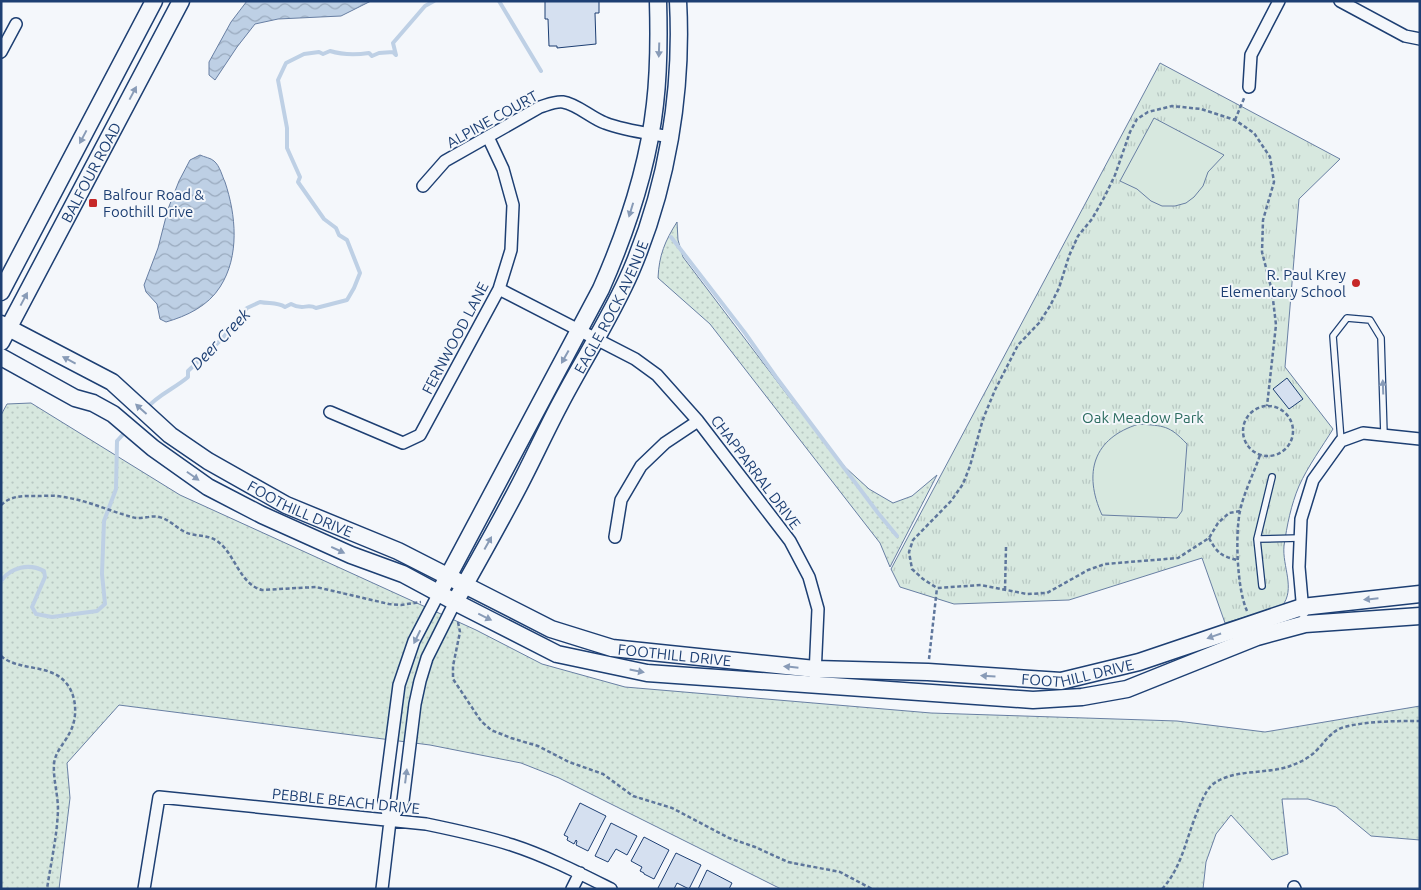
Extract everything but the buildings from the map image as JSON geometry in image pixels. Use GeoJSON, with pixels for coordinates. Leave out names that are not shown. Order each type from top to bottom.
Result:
{"type":"FeatureCollection","features":[{"type":"Feature","properties":{"kind":"street","name":"BALFOUR ROAD"},"geometry":{"type":"LineString","coordinates":[[1,292],[154,1]]}},
{"type":"Feature","properties":{"kind":"street","name":"BALFOUR ROAD"},"geometry":{"type":"LineString","coordinates":[[4,331],[182,1]]}},
{"type":"Feature","properties":{"kind":"street","name":"EAGLE ROCK AVENUE"},"geometry":{"type":"LineString","coordinates":[[435,600],[602,289],[617,254],[642,174],[651,134],[658,74],[658,1]]}},
{"type":"Feature","properties":{"kind":"street","name":"EAGLE ROCK AVENUE"},"geometry":{"type":"LineString","coordinates":[[452,609],[596,338],[630,271],[640,245],[652,211],[670,137],[679,62],[678,1]]}},
{"type":"Feature","properties":{"kind":"street"},"geometry":{"type":"LineString","coordinates":[[1249,87],[1251,55],[1279,1]]}},
{"type":"Feature","properties":{"kind":"street"},"geometry":{"type":"LineString","coordinates":[[1340,1],[1405,36],[1420,39]]}},
{"type":"Feature","properties":{"kind":"street"},"geometry":{"type":"LineString","coordinates":[[1,52],[16,24]]}},
{"type":"Feature","properties":{"kind":"street","name":"ALPINE COURT"},"geometry":{"type":"LineString","coordinates":[[423,186],[446,161],[540,107],[552,103],[561,102],[569,104],[605,123],[670,137]]}},
{"type":"Feature","properties":{"kind":"street","name":"FERNWOOD LANE"},"geometry":{"type":"LineString","coordinates":[[330,412],[403,443],[420,436],[499,288],[511,250],[513,206],[503,169],[488,138]]}},
{"type":"Feature","properties":{"kind":"street","name":"CHAPPARRAL DRIVE"},"geometry":{"type":"LineString","coordinates":[[499,288],[635,359],[657,375],[698,421],[790,541],[809,577],[818,609],[814,677]]}},
{"type":"Feature","properties":{"kind":"street","name":"FOOTHILL DRIVE"},"geometry":{"type":"LineString","coordinates":[[4,331],[112,382],[170,435],[208,460],[286,505],[398,551],[551,629],[612,648],[814,677],[1033,700],[1082,697],[1127,689],[1257,637],[1305,624],[1420,616]]}},
{"type":"Feature","properties":{"kind":"street","name":"FOOTHILL DRIVE"},"geometry":{"type":"LineString","coordinates":[[1,357],[75,398],[93,404],[112,414],[153,448],[208,487],[262,515],[351,556],[403,574],[435,600],[452,609],[557,654],[647,673],[814,677],[928,672],[1061,681],[1139,662],[1302,607],[1420,594]]}},
{"type":"Feature","properties":{"kind":"street"},"geometry":{"type":"LineString","coordinates":[[615,537],[620,500],[641,466],[665,443],[698,421]]}},
{"type":"Feature","properties":{"kind":"street"},"geometry":{"type":"LineString","coordinates":[[1305,624],[1299,567],[1301,519],[1313,480],[1340,441],[1362,433],[1420,439]]}},
{"type":"Feature","properties":{"kind":"street"},"geometry":{"type":"LineString","coordinates":[[382,889],[390,821],[384,800],[399,685],[414,641],[435,600]]}},
{"type":"Feature","properties":{"kind":"street"},"geometry":{"type":"LineString","coordinates":[[390,821],[403,801],[415,704],[427,658],[452,609]]}},
{"type":"Feature","properties":{"kind":"street","name":"PEBBLE BEACH DRIVE"},"geometry":{"type":"LineString","coordinates":[[144,889],[159,797],[426,824],[466,832],[513,845],[580,873],[611,889]]}},
{"type":"Feature","properties":{"kind":"street"},"geometry":{"type":"LineString","coordinates":[[572,889],[580,873]]}},
{"type":"Feature","properties":{"kind":"lane"},"geometry":{"type":"LineString","coordinates":[[1340,441],[1333,336],[1347,318],[1370,320],[1381,338],[1384,436]]}},
{"type":"Feature","properties":{"kind":"lane"},"geometry":{"type":"LineString","coordinates":[[1262,586],[1257,539],[1272,477]]}},
{"type":"Feature","properties":{"kind":"lane"},"geometry":{"type":"LineString","coordinates":[[1257,539],[1300,538]]}},
{"type":"Feature","properties":{"kind":"path"},"geometry":{"type":"LineString","coordinates":[[1235,120],[1249,87]]}},
{"type":"Feature","properties":{"kind":"path"},"geometry":{"type":"LineString","coordinates":[[1240,511],[1229,513],[1218,523],[1209,538],[1178,558],[1105,564],[1088,570],[1047,593],[1027,594],[981,585],[937,588],[923,580],[912,569],[909,552],[914,540],[951,501],[963,484],[983,419],[995,390],[1018,345],[1039,323],[1050,306],[1059,288],[1069,256],[1078,236],[1092,219],[1115,175],[1130,132],[1137,119],[1148,112],[1172,106],[1201,109],[1235,120],[1254,133],[1270,157],[1274,182],[1263,220],[1262,252],[1272,291],[1276,324],[1267,406]]}},
{"type":"Feature","properties":{"kind":"path"},"geometry":{"type":"LineString","coordinates":[[1277,407],[1285,412],[1291,420],[1292,440],[1287,448],[1279,454],[1260,455],[1251,450],[1245,442],[1244,423],[1249,414],[1257,408],[1277,407]]}},
{"type":"Feature","properties":{"kind":"path"},"geometry":{"type":"LineString","coordinates":[[1253,623],[1244,604],[1237,560],[1240,511],[1260,455]]}},
{"type":"Feature","properties":{"kind":"path"},"geometry":{"type":"LineString","coordinates":[[1,505],[12,497],[61,496],[91,503],[138,518],[161,517],[187,533],[212,538],[224,547],[245,578],[258,589],[266,591],[316,587],[389,604],[407,605],[435,600]]}},
{"type":"Feature","properties":{"kind":"path"},"geometry":{"type":"LineString","coordinates":[[1209,538],[1216,551],[1226,557],[1237,560]]}},
{"type":"Feature","properties":{"kind":"path"},"geometry":{"type":"LineString","coordinates":[[1005,590],[1006,547]]}},
{"type":"Feature","properties":{"kind":"path"},"geometry":{"type":"LineString","coordinates":[[928,672],[937,588]]}},
{"type":"Feature","properties":{"kind":"path"},"geometry":{"type":"LineString","coordinates":[[452,609],[458,620],[460,632],[453,666],[453,679],[481,721],[490,730],[533,744],[569,762],[603,774],[633,796],[672,808],[730,838],[794,864],[840,872],[872,889]]}},
{"type":"Feature","properties":{"kind":"path"},"geometry":{"type":"LineString","coordinates":[[1,656],[13,663],[41,669],[58,676],[66,683],[74,701],[75,719],[72,728],[54,761],[58,800],[57,823],[47,889]]}},
{"type":"Feature","properties":{"kind":"path"},"geometry":{"type":"LineString","coordinates":[[1162,889],[1176,868],[1189,830],[1204,797],[1210,788],[1221,779],[1234,775],[1280,770],[1298,763],[1310,756],[1329,736],[1342,728],[1395,720],[1420,721]]}},
{"type":"Feature","properties":{"kind":"green space","name":"Oak Meadow Park"},"geometry":{"type":"Polygon","coordinates":[[[1160,63],[1340,159],[1299,199],[1285,367],[1333,429],[1311,464],[1296,493],[1284,546],[1288,585],[1286,599],[1282,606],[1225,623],[1202,558],[1069,600],[954,604],[900,587],[891,569],[1160,63]]]}},
{"type":"Feature","properties":{"kind":"green space"},"geometry":{"type":"Polygon","coordinates":[[[1154,118],[1224,155],[1208,172],[1203,186],[1186,203],[1175,206],[1162,206],[1151,201],[1137,189],[1120,181],[1154,118]]]}},
{"type":"Feature","properties":{"kind":"green space"},"geometry":{"type":"Polygon","coordinates":[[[677,222],[678,240],[683,257],[786,393],[845,467],[869,489],[893,503],[912,496],[937,475],[890,567],[880,543],[710,324],[658,278],[663,248],[677,222]]]}},
{"type":"Feature","properties":{"kind":"green space"},"geometry":{"type":"Polygon","coordinates":[[[31,403],[180,495],[476,630],[542,664],[625,687],[931,713],[1177,721],[1265,732],[1420,706],[1420,840],[1371,836],[1336,807],[1308,799],[1282,799],[1288,854],[1272,860],[1231,815],[1216,834],[1206,862],[1203,889],[781,889],[559,778],[521,763],[430,745],[119,705],[67,763],[70,798],[59,889],[1,889],[1,415],[7,404],[31,403]]]}},
{"type":"Feature","properties":{"kind":"green space"},"geometry":{"type":"Polygon","coordinates":[[[1139,424],[1166,428],[1187,444],[1182,511],[1177,518],[1102,515],[1093,485],[1093,471],[1096,459],[1102,448],[1111,438],[1123,430],[1139,424]]]}},
{"type":"Feature","properties":{"kind":"water"},"geometry":{"type":"Polygon","coordinates":[[[247,1],[371,1],[341,16],[278,19],[255,24],[215,80],[209,75],[209,62],[231,22],[247,1]]]}},
{"type":"Feature","properties":{"kind":"water"},"geometry":{"type":"Polygon","coordinates":[[[200,155],[216,163],[229,195],[234,222],[231,262],[220,287],[209,300],[182,317],[166,322],[160,319],[157,304],[146,292],[144,285],[179,181],[190,160],[200,155]]]}},
{"type":"Feature","properties":{"kind":"waterway","name":"Deer Creek"},"geometry":{"type":"LineString","coordinates":[[146,409],[155,400],[188,377],[188,371],[222,339],[247,308],[260,302],[285,307],[291,304],[299,307],[310,306],[316,308],[347,300],[360,273],[347,240],[339,235],[336,228],[324,219],[298,182],[300,177],[287,148],[287,128],[278,80],[286,63],[304,54],[319,52],[323,54],[330,51],[349,54],[369,53],[372,56],[379,53],[393,52],[396,55],[393,43],[425,6],[434,1]]}},
{"type":"Feature","properties":{"kind":"waterway"},"geometry":{"type":"LineString","coordinates":[[499,1],[541,71]]}},
{"type":"Feature","properties":{"kind":"waterway"},"geometry":{"type":"LineString","coordinates":[[671,237],[897,536]]}},
{"type":"Feature","properties":{"kind":"waterway","name":"Deer Creek"},"geometry":{"type":"LineString","coordinates":[[1,581],[10,572],[21,568],[32,567],[44,571],[45,577],[32,607],[36,614],[52,617],[97,611],[105,604],[102,574],[104,521],[116,489],[117,441],[126,431]]}},
{"type":"Feature","properties":{"kind":"place","name":"Balfour Road & Foothill Drive"},"geometry":{"type":"Point","coordinates":[93,203]}},
{"type":"Feature","properties":{"kind":"place","name":"R. Paul Krey Elementary School"},"geometry":{"type":"Point","coordinates":[1356,283]}}]}
